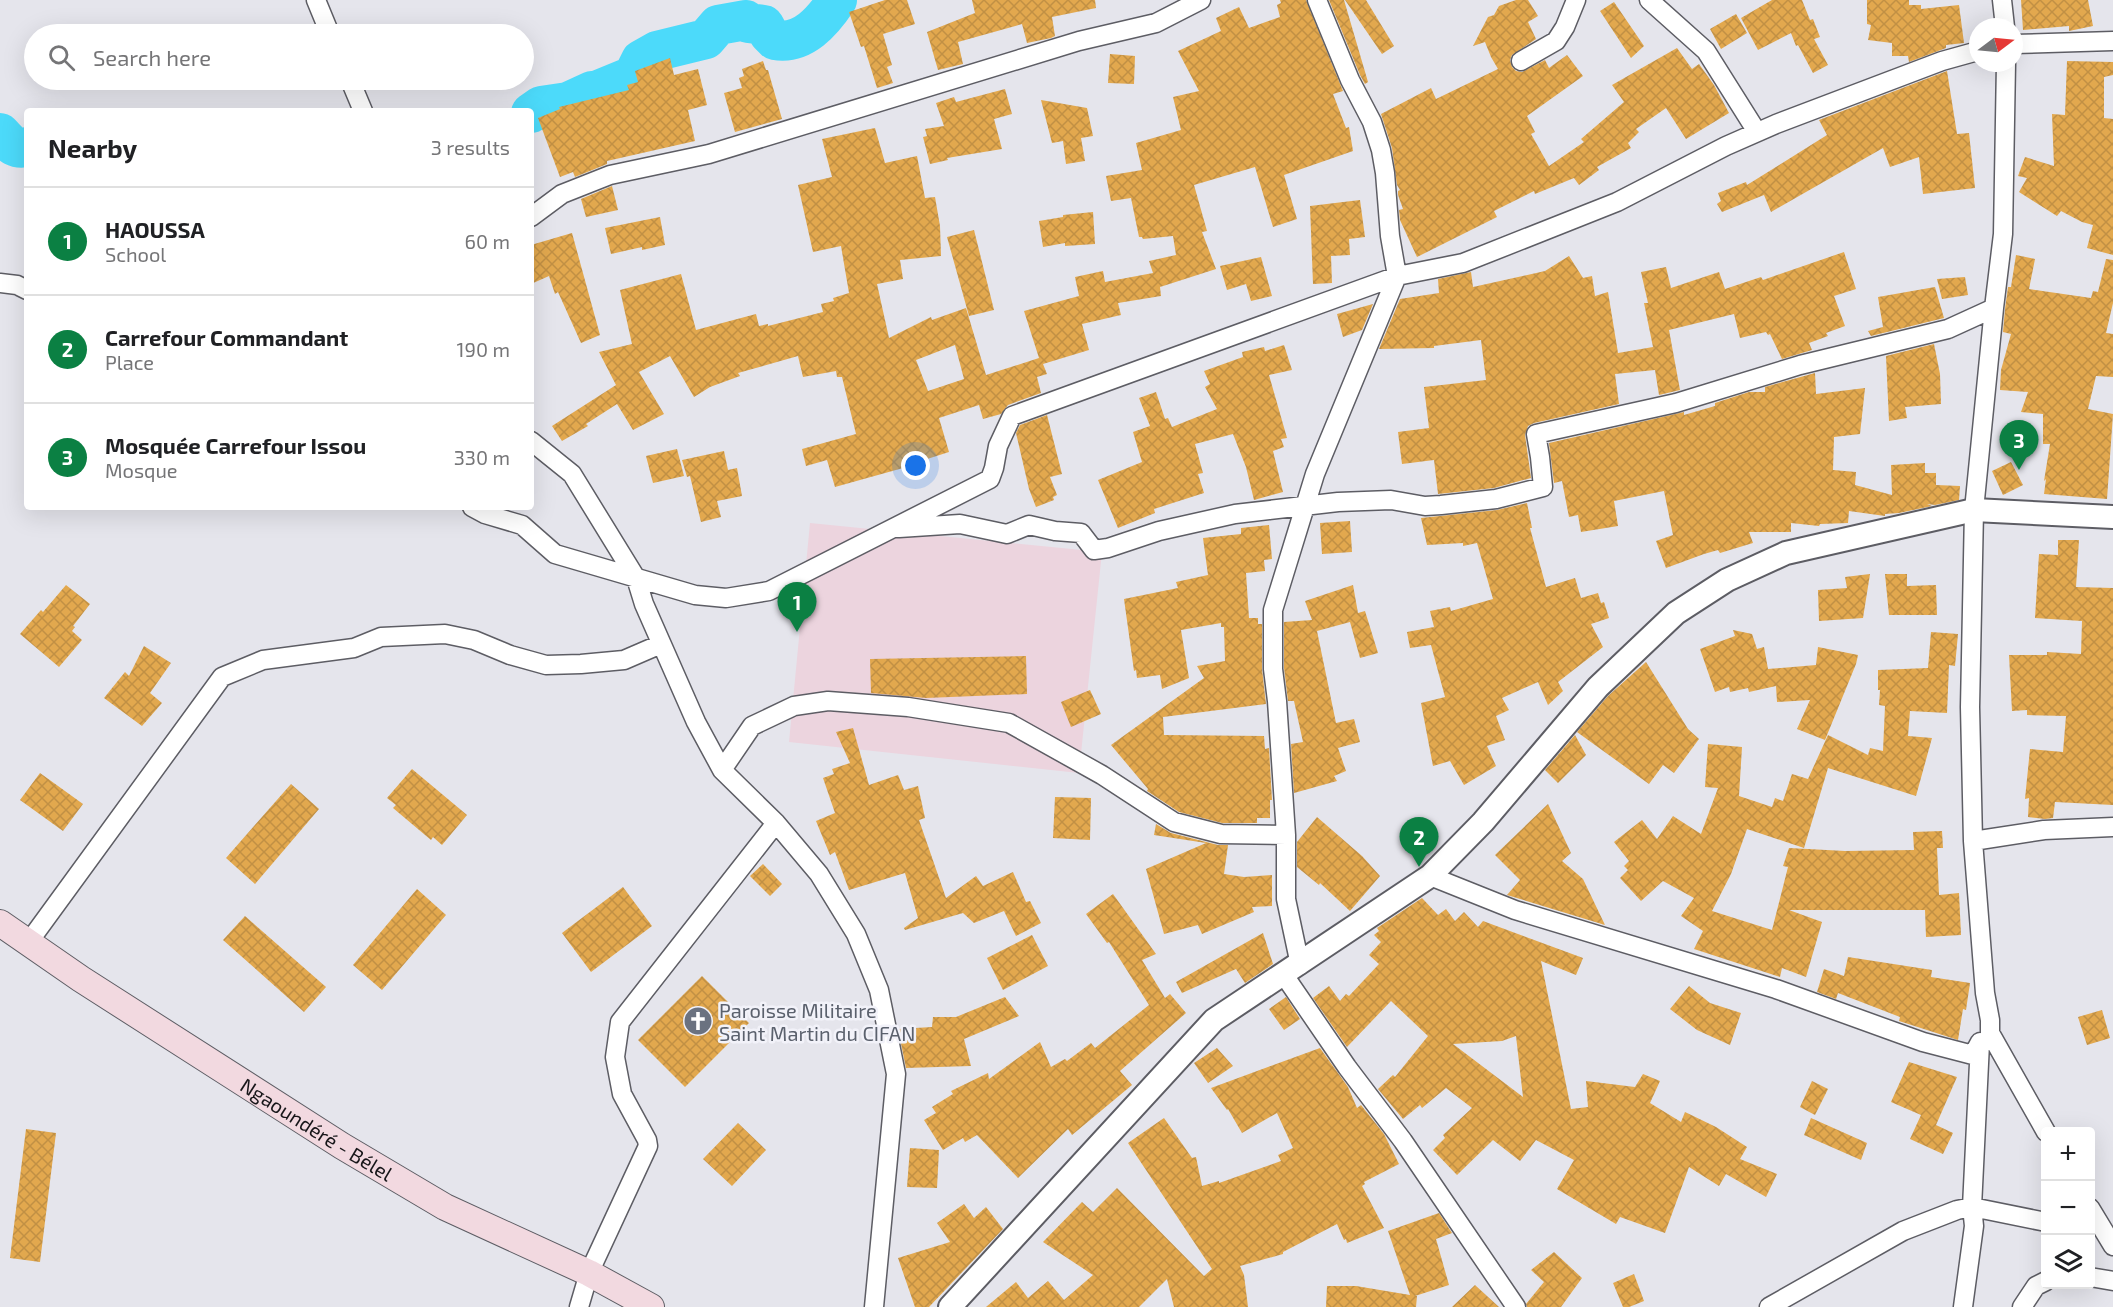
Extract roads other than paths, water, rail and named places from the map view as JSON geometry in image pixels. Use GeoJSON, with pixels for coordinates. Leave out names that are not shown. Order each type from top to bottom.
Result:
{"type":"FeatureCollection","features":[{"type":"Feature","properties":{"kind":"main road","name":"Ngaoundéré - Bélel"},"geometry":{"type":"LineString","coordinates":[[0,923],[81,979],[342,1146],[445,1207],[589,1273],[651,1307]]}},
{"type":"Feature","properties":{"kind":"street"},"geometry":{"type":"LineString","coordinates":[[316,0],[326,24]]}},
{"type":"Feature","properties":{"kind":"street"},"geometry":{"type":"LineString","coordinates":[[534,215],[562,194],[610,175],[709,154],[1079,41],[1156,23],[1201,0]]}},
{"type":"Feature","properties":{"kind":"street"},"geometry":{"type":"LineString","coordinates":[[1317,0],[1350,80],[1372,122],[1381,150],[1390,236],[1397,276],[1315,474],[1273,610],[1273,669],[1278,709],[1286,835],[1286,899],[1292,970],[1347,1067],[1403,1141],[1516,1307]]}},
{"type":"Feature","properties":{"kind":"street"},"geometry":{"type":"LineString","coordinates":[[1521,61],[1556,41],[1565,27],[1576,0]]}},
{"type":"Feature","properties":{"kind":"street"},"geometry":{"type":"LineString","coordinates":[[1649,0],[1706,51],[1757,132]]}},
{"type":"Feature","properties":{"kind":"street"},"geometry":{"type":"LineString","coordinates":[[2002,0],[2004,18]]}},
{"type":"Feature","properties":{"kind":"street"},"geometry":{"type":"LineString","coordinates":[[2023,44],[2113,41]]}},
{"type":"Feature","properties":{"kind":"street"},"geometry":{"type":"LineString","coordinates":[[478,510],[522,525],[555,554],[695,595],[726,598],[769,591],[990,479],[998,446],[1012,416],[1397,276],[1463,263],[1617,202],[1757,132],[1942,61],[1969,54]]}},
{"type":"Feature","properties":{"kind":"street"},"geometry":{"type":"LineString","coordinates":[[1963,1307],[1974,1226],[1972,1206],[1985,1037],[1990,1020],[1985,993],[1973,841],[1970,707],[1974,510],[2003,234],[2006,72]]}},
{"type":"Feature","properties":{"kind":"street"},"geometry":{"type":"LineString","coordinates":[[354,90],[362,108]]}},
{"type":"Feature","properties":{"kind":"street"},"geometry":{"type":"LineString","coordinates":[[0,283],[17,285],[24,288]]}},
{"type":"Feature","properties":{"kind":"street"},"geometry":{"type":"LineString","coordinates":[[889,529],[960,524],[1007,534],[1029,525],[1056,531],[1081,533],[1094,550],[1108,548],[1159,531],[1235,514],[1338,502],[1391,500],[1425,506],[1442,506],[1496,499],[1543,488],[1536,434],[1676,404],[1800,365],[1948,329],[1994,308]]}},
{"type":"Feature","properties":{"kind":"street"},"geometry":{"type":"LineString","coordinates":[[534,443],[572,474],[636,578],[661,644],[696,722],[722,770],[776,823],[819,874],[856,934],[879,990],[896,1074],[874,1307]]}},
{"type":"Feature","properties":{"kind":"street"},"geometry":{"type":"LineString","coordinates":[[950,1307],[1214,1020],[1430,876],[1483,822],[1598,687],[1676,613],[1727,580],[1786,553],[1974,510],[2113,517]]}},
{"type":"Feature","properties":{"kind":"street"},"geometry":{"type":"LineString","coordinates":[[28,943],[222,677],[263,660],[354,648],[381,637],[445,634],[474,640],[510,655],[546,665],[624,660],[661,644]]}},
{"type":"Feature","properties":{"kind":"street"},"geometry":{"type":"LineString","coordinates":[[722,770],[752,726],[794,706],[828,701],[908,706],[1009,723],[1102,775],[1174,822],[1221,834],[1286,835]]}},
{"type":"Feature","properties":{"kind":"street"},"geometry":{"type":"LineString","coordinates":[[579,1307],[589,1273],[648,1146],[622,1094],[615,1057],[620,1022],[776,823]]}},
{"type":"Feature","properties":{"kind":"street"},"geometry":{"type":"LineString","coordinates":[[1973,841],[2044,830],[2113,826]]}},
{"type":"Feature","properties":{"kind":"street"},"geometry":{"type":"LineString","coordinates":[[1430,876],[1515,910],[1776,989],[1923,1042],[1973,1054],[1985,1037]]}},
{"type":"Feature","properties":{"kind":"street"},"geometry":{"type":"LineString","coordinates":[[1985,1037],[2043,1127]]}},
{"type":"Feature","properties":{"kind":"street"},"geometry":{"type":"LineString","coordinates":[[1768,1307],[1904,1231],[1957,1210],[1972,1206],[2041,1221]]}},
{"type":"Feature","properties":{"kind":"street"},"geometry":{"type":"LineString","coordinates":[[2095,1217],[2104,1238]]}},
{"type":"Feature","properties":{"kind":"street"},"geometry":{"type":"LineString","coordinates":[[2095,1278],[2113,1281]]}},
{"type":"Feature","properties":{"kind":"street"},"geometry":{"type":"LineString","coordinates":[[2022,1307],[2036,1286],[2041,1284]]}},
{"type":"Feature","properties":{"kind":"waterway"},"geometry":{"type":"LineString","coordinates":[[534,111],[541,106],[568,102],[630,77],[641,60],[657,51],[706,39],[718,25],[746,20],[748,23],[764,25],[775,40],[795,39],[819,23],[837,0]]}},
{"type":"Feature","properties":{"kind":"waterway"},"geometry":{"type":"LineString","coordinates":[[0,133],[15,146],[24,148]]}},
{"type":"Feature","properties":{"kind":"place","name":"Mosquée Carrefour Issou"},"geometry":{"type":"Point","coordinates":[2019,470]}},
{"type":"Feature","properties":{"kind":"place","name":"HAOUSSA"},"geometry":{"type":"Point","coordinates":[797,632]}},
{"type":"Feature","properties":{"kind":"place","name":"Carrefour Commandant"},"geometry":{"type":"Point","coordinates":[1419,867]}},
{"type":"Feature","properties":{"kind":"place","name":"Paroisse Militaire Saint Martin du CIFAN"},"geometry":{"type":"Point","coordinates":[698,1021]}}]}
